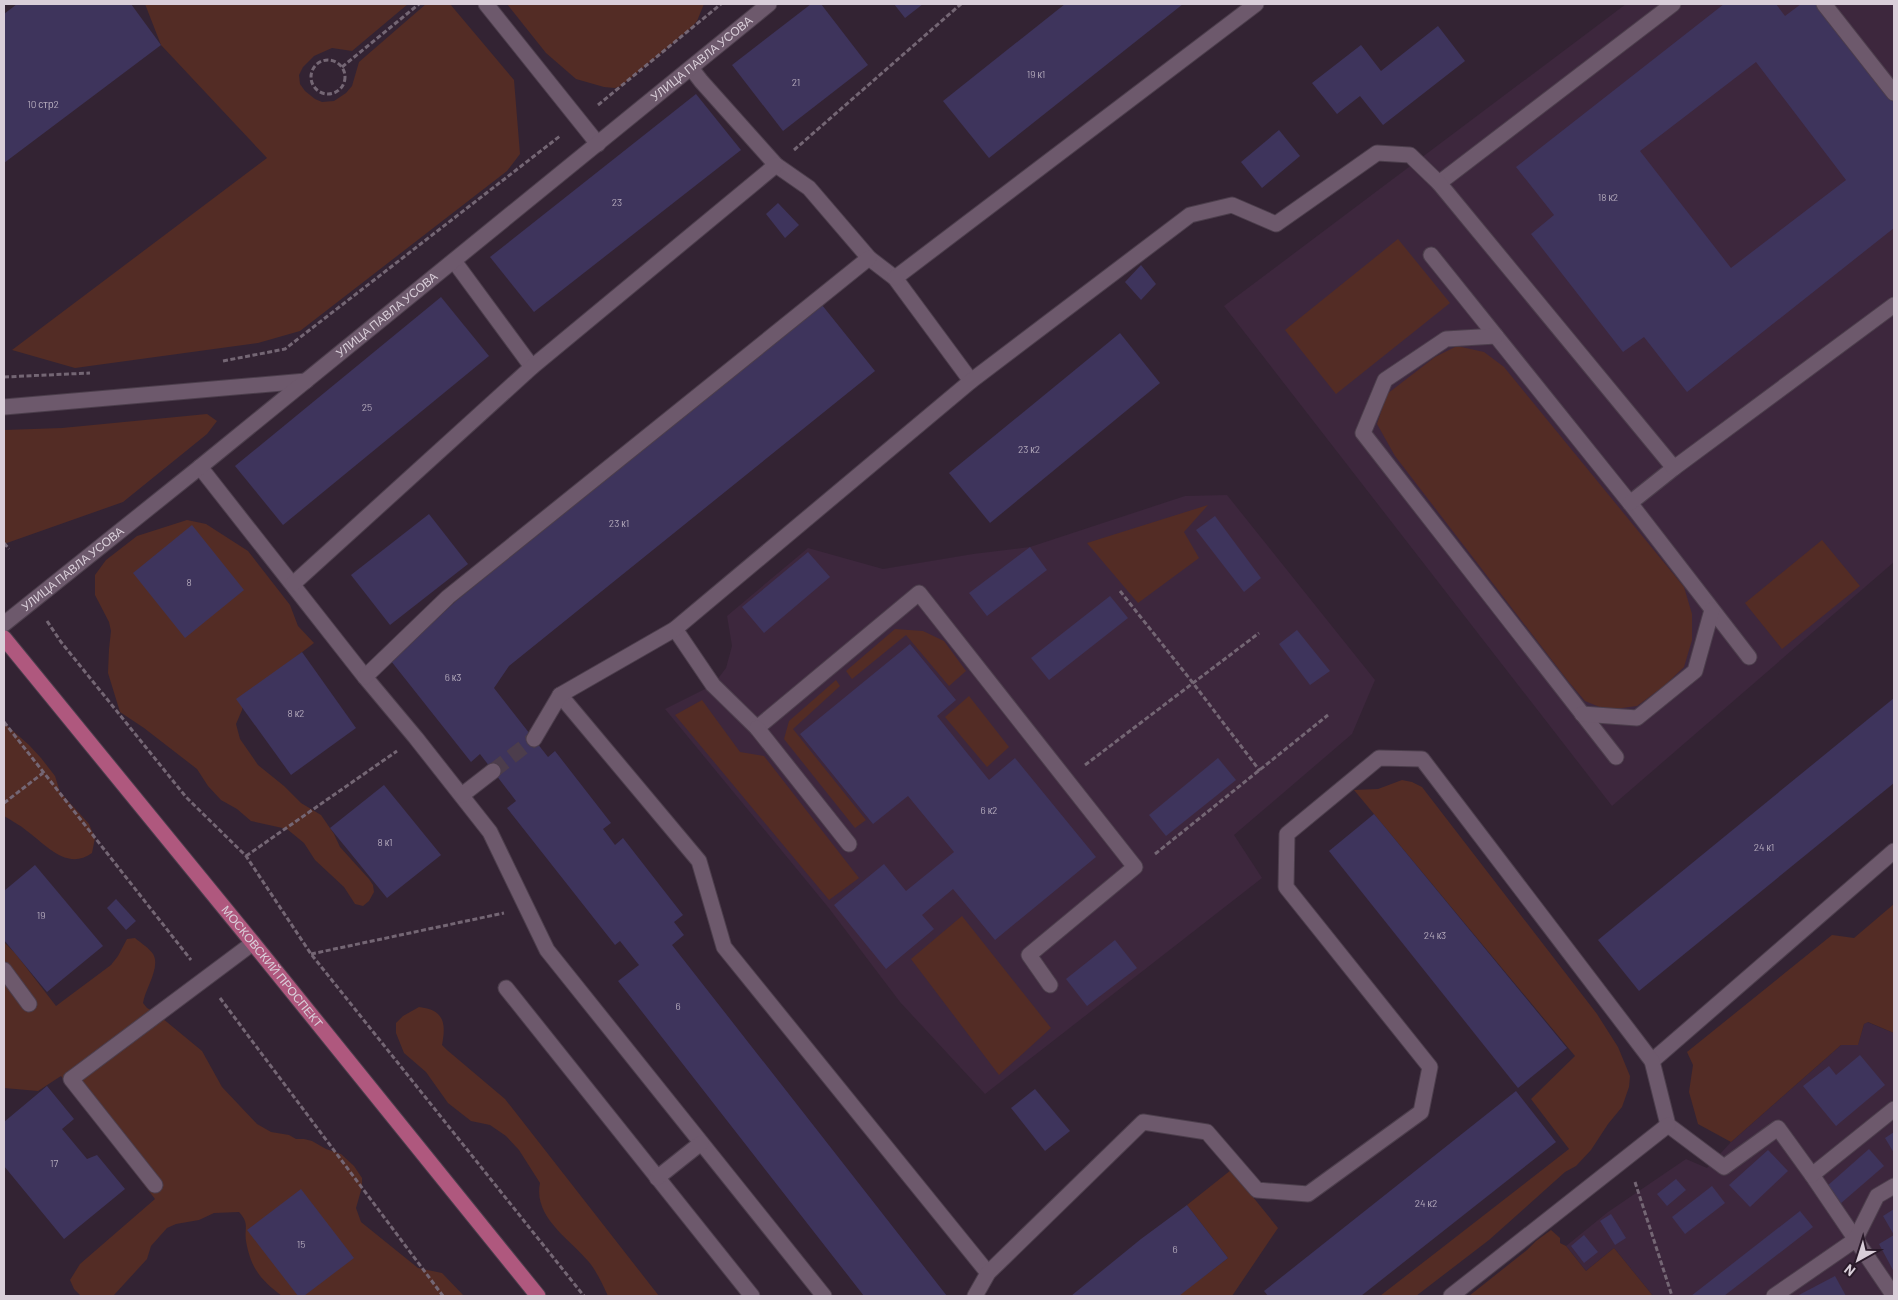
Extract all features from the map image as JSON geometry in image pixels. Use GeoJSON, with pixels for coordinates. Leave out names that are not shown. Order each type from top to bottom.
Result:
{"type":"FeatureCollection","features":[{"type":"Feature","properties":{"kind":"main road","name":"МОСКОВСКИЙ ПРОСПЕКТ"},"geometry":{"type":"LineString","coordinates":[[4,638],[538,1296]]}},
{"type":"Feature","properties":{"kind":"street"},"geometry":{"type":"LineString","coordinates":[[486,4],[598,144]]}},
{"type":"Feature","properties":{"kind":"street","name":"УЛИЦА ПАВЛА УСОВА"},"geometry":{"type":"LineString","coordinates":[[4,624],[769,4]]}},
{"type":"Feature","properties":{"kind":"street"},"geometry":{"type":"LineString","coordinates":[[895,278],[1256,4]]}},
{"type":"Feature","properties":{"kind":"street"},"geometry":{"type":"LineString","coordinates":[[1439,183],[1673,4]]}},
{"type":"Feature","properties":{"kind":"street"},"geometry":{"type":"LineString","coordinates":[[1824,4],[1894,93]]}},
{"type":"Feature","properties":{"kind":"street"},"geometry":{"type":"LineString","coordinates":[[691,68],[776,165],[809,188],[869,258],[895,278],[971,380]]}},
{"type":"Feature","properties":{"kind":"street"},"geometry":{"type":"LineString","coordinates":[[534,739],[560,696],[675,629],[971,380],[1190,215],[1232,205],[1276,224],[1377,153],[1410,155],[1439,183],[1674,468]]}},
{"type":"Feature","properties":{"kind":"street"},"geometry":{"type":"LineString","coordinates":[[292,584],[532,367],[776,165]]}},
{"type":"Feature","properties":{"kind":"street"},"geometry":{"type":"LineString","coordinates":[[1431,255],[1630,503],[1749,657]]}},
{"type":"Feature","properties":{"kind":"street"},"geometry":{"type":"LineString","coordinates":[[365,677],[448,597],[869,258]]}},
{"type":"Feature","properties":{"kind":"street"},"geometry":{"type":"LineString","coordinates":[[454,260],[532,367]]}},
{"type":"Feature","properties":{"kind":"street"},"geometry":{"type":"LineString","coordinates":[[1630,503],[1674,468],[1894,305]]}},
{"type":"Feature","properties":{"kind":"street"},"geometry":{"type":"LineString","coordinates":[[1496,336],[1446,339],[1385,380],[1363,433],[1616,757]]}},
{"type":"Feature","properties":{"kind":"street"},"geometry":{"type":"LineString","coordinates":[[4,407],[306,381]]}},
{"type":"Feature","properties":{"kind":"street"},"geometry":{"type":"LineString","coordinates":[[200,467],[490,832],[547,950],[824,1296]]}},
{"type":"Feature","properties":{"kind":"street"},"geometry":{"type":"LineString","coordinates":[[757,728],[919,593],[1135,866],[1029,955],[1050,985]]}},
{"type":"Feature","properties":{"kind":"street"},"geometry":{"type":"LineString","coordinates":[[1582,714],[1637,718],[1695,671],[1712,610]]}},
{"type":"Feature","properties":{"kind":"street"},"geometry":{"type":"LineString","coordinates":[[675,629],[714,685],[757,728],[849,844]]}},
{"type":"Feature","properties":{"kind":"street"},"geometry":{"type":"LineString","coordinates":[[560,696],[699,861],[724,948],[988,1273]]}},
{"type":"Feature","properties":{"kind":"street"},"geometry":{"type":"LineString","coordinates":[[975,1296],[988,1273],[1143,1122],[1207,1132],[1257,1190],[1308,1194],[1421,1112],[1430,1067],[1286,887],[1287,834],[1379,758],[1422,758],[1652,1061],[1668,1126],[1724,1167],[1778,1128],[1812,1174],[1894,1296]]}},
{"type":"Feature","properties":{"kind":"street"},"geometry":{"type":"LineString","coordinates":[[462,795],[493,771]]}},
{"type":"Feature","properties":{"kind":"street"},"geometry":{"type":"LineString","coordinates":[[1652,1061],[1894,851]]}},
{"type":"Feature","properties":{"kind":"street"},"geometry":{"type":"LineString","coordinates":[[155,1185],[71,1079],[253,943]]}},
{"type":"Feature","properties":{"kind":"street"},"geometry":{"type":"LineString","coordinates":[[4,970],[30,1004]]}},
{"type":"Feature","properties":{"kind":"street"},"geometry":{"type":"LineString","coordinates":[[506,988],[752,1296]]}},
{"type":"Feature","properties":{"kind":"street"},"geometry":{"type":"LineString","coordinates":[[1812,1174],[1894,1109]]}},
{"type":"Feature","properties":{"kind":"street"},"geometry":{"type":"LineString","coordinates":[[1451,1296],[1668,1126]]}},
{"type":"Feature","properties":{"kind":"street"},"geometry":{"type":"LineString","coordinates":[[657,1178],[701,1143]]}},
{"type":"Feature","properties":{"kind":"street"},"geometry":{"type":"LineString","coordinates":[[1774,1296],[1855,1240],[1877,1196],[1894,1186]]}},
{"type":"Feature","properties":{"kind":"path"},"geometry":{"type":"LineString","coordinates":[[342,67],[419,4]]}},
{"type":"Feature","properties":{"kind":"path"},"geometry":{"type":"LineString","coordinates":[[221,362],[285,349],[579,121],[721,4]]}},
{"type":"Feature","properties":{"kind":"path"},"geometry":{"type":"LineString","coordinates":[[776,165],[961,4]]}},
{"type":"Feature","properties":{"kind":"path"},"geometry":{"type":"LineString","coordinates":[[333,60],[342,67],[343,84],[334,92],[323,93],[314,86],[311,74],[317,64],[322,61],[333,60]]}},
{"type":"Feature","properties":{"kind":"path"},"geometry":{"type":"LineString","coordinates":[[4,377],[99,372]]}},
{"type":"Feature","properties":{"kind":"path"},"geometry":{"type":"LineString","coordinates":[[4,543],[9,549]]}},
{"type":"Feature","properties":{"kind":"path"},"geometry":{"type":"LineString","coordinates":[[1120,591],[1194,683],[1260,771]]}},
{"type":"Feature","properties":{"kind":"path"},"geometry":{"type":"LineString","coordinates":[[43,615],[60,642],[186,797],[246,856],[311,954],[584,1296]]}},
{"type":"Feature","properties":{"kind":"path"},"geometry":{"type":"LineString","coordinates":[[1067,780],[1259,633]]}},
{"type":"Feature","properties":{"kind":"path"},"geometry":{"type":"LineString","coordinates":[[1135,866],[1148,859],[1328,715]]}},
{"type":"Feature","properties":{"kind":"path"},"geometry":{"type":"LineString","coordinates":[[4,722],[206,978],[443,1296]]}},
{"type":"Feature","properties":{"kind":"path"},"geometry":{"type":"LineString","coordinates":[[246,856],[416,738]]}},
{"type":"Feature","properties":{"kind":"path"},"geometry":{"type":"LineString","coordinates":[[4,803],[43,773]]}},
{"type":"Feature","properties":{"kind":"path"},"geometry":{"type":"LineString","coordinates":[[311,954],[527,908]]}},
{"type":"Feature","properties":{"kind":"path"},"geometry":{"type":"LineString","coordinates":[[1627,1158],[1672,1296]]}},
{"type":"Feature","properties":{"kind":"shaded area"},"geometry":{"type":"Polygon","coordinates":[[[145,4],[408,4],[352,51],[332,48],[314,56],[303,67],[299,75],[300,84],[305,91],[322,102],[334,101],[346,93],[352,86],[359,62],[426,4],[450,4],[514,80],[520,154],[507,171],[300,331],[258,343],[75,368],[12,350],[267,158],[161,45],[145,4]]]}},
{"type":"Feature","properties":{"kind":"shaded area"},"geometry":{"type":"Polygon","coordinates":[[[507,4],[704,4],[697,21],[691,28],[621,86],[615,88],[576,79],[546,53],[507,4]]]}},
{"type":"Feature","properties":{"kind":"shaded area"},"geometry":{"type":"Polygon","coordinates":[[[1626,4],[1894,4],[1894,562],[1612,806],[1224,306],[1626,4]]]}},
{"type":"Feature","properties":{"kind":"shaded area"},"geometry":{"type":"Polygon","coordinates":[[[1398,239],[1450,303],[1336,394],[1285,330],[1398,239]]]}},
{"type":"Feature","properties":{"kind":"shaded area"},"geometry":{"type":"Polygon","coordinates":[[[1457,346],[1484,352],[1504,367],[1684,587],[1692,614],[1692,640],[1684,667],[1664,686],[1637,706],[1607,710],[1585,701],[1395,456],[1377,424],[1387,394],[1435,357],[1457,346]]]}},
{"type":"Feature","properties":{"kind":"shaded area"},"geometry":{"type":"Polygon","coordinates":[[[207,414],[217,421],[207,434],[123,502],[4,544],[4,430],[62,428],[207,414]]]}},
{"type":"Feature","properties":{"kind":"shaded area"},"geometry":{"type":"Polygon","coordinates":[[[1227,495],[1375,680],[1352,734],[1234,835],[1262,878],[985,1094],[900,1002],[828,907],[665,709],[713,685],[726,668],[732,646],[727,616],[808,548],[883,569],[973,554],[1030,547],[1185,496],[1227,495]]]}},
{"type":"Feature","properties":{"kind":"shaded area"},"geometry":{"type":"Polygon","coordinates":[[[1208,505],[1184,532],[1199,558],[1138,603],[1087,543],[1208,505]]]}},
{"type":"Feature","properties":{"kind":"shaded area"},"geometry":{"type":"Polygon","coordinates":[[[187,520],[206,524],[248,551],[290,605],[298,626],[314,643],[245,696],[236,724],[240,739],[258,765],[301,803],[321,815],[340,847],[369,879],[373,885],[374,892],[369,901],[363,906],[355,904],[344,887],[315,860],[304,843],[287,829],[251,821],[237,809],[221,800],[208,786],[197,769],[120,712],[108,673],[111,631],[109,622],[95,595],[95,575],[106,560],[137,536],[187,520]]]}},
{"type":"Feature","properties":{"kind":"shaded area"},"geometry":{"type":"Polygon","coordinates":[[[1822,540],[1860,586],[1782,649],[1745,603],[1822,540]]]}},
{"type":"Feature","properties":{"kind":"shaded area"},"geometry":{"type":"Polygon","coordinates":[[[895,629],[923,631],[944,641],[966,671],[949,686],[906,635],[852,679],[846,671],[895,629]]]}},
{"type":"Feature","properties":{"kind":"shaded area"},"geometry":{"type":"Polygon","coordinates":[[[836,680],[840,686],[793,729],[866,820],[855,828],[784,739],[789,721],[836,680]]]}},
{"type":"Feature","properties":{"kind":"shaded area"},"geometry":{"type":"Polygon","coordinates":[[[969,696],[1009,747],[987,767],[945,717],[969,696]]]}},
{"type":"Feature","properties":{"kind":"shaded area"},"geometry":{"type":"Polygon","coordinates":[[[702,700],[740,752],[764,756],[859,878],[829,900],[675,715],[702,700]]]}},
{"type":"Feature","properties":{"kind":"shaded area"},"geometry":{"type":"Polygon","coordinates":[[[4,723],[41,758],[55,776],[60,792],[89,824],[95,838],[92,853],[83,858],[65,858],[49,849],[22,827],[4,816],[4,723]]]}},
{"type":"Feature","properties":{"kind":"shaded area"},"geometry":{"type":"Polygon","coordinates":[[[1402,780],[1422,787],[1597,1014],[1618,1047],[1630,1076],[1629,1087],[1622,1107],[1591,1150],[1576,1166],[1565,1172],[1489,1240],[1416,1296],[1380,1296],[1569,1149],[1531,1099],[1575,1056],[1354,790],[1378,789],[1402,780]]]}},
{"type":"Feature","properties":{"kind":"shaded area"},"geometry":{"type":"Polygon","coordinates":[[[1894,904],[1894,1033],[1868,1022],[1864,1024],[1858,1045],[1841,1045],[1731,1142],[1698,1124],[1689,1092],[1693,1065],[1687,1052],[1832,935],[1854,938],[1894,904]]]}},
{"type":"Feature","properties":{"kind":"shaded area"},"geometry":{"type":"Polygon","coordinates":[[[962,916],[1051,1028],[999,1075],[911,959],[962,916]]]}},
{"type":"Feature","properties":{"kind":"shaded area"},"geometry":{"type":"Polygon","coordinates":[[[135,938],[153,954],[155,959],[154,972],[143,1003],[147,1008],[156,1013],[202,1051],[222,1087],[257,1124],[271,1132],[312,1141],[326,1149],[341,1154],[354,1166],[362,1178],[362,1187],[356,1208],[361,1222],[418,1268],[442,1273],[464,1296],[282,1296],[268,1285],[254,1266],[246,1241],[246,1223],[239,1212],[214,1213],[199,1220],[176,1224],[167,1228],[151,1246],[147,1259],[114,1295],[81,1296],[74,1289],[70,1280],[80,1264],[155,1199],[61,1076],[38,1091],[4,1088],[4,942],[15,953],[56,1006],[111,965],[127,939],[135,938]]]}},
{"type":"Feature","properties":{"kind":"shaded area"},"geometry":{"type":"Polygon","coordinates":[[[419,1007],[434,1011],[439,1015],[442,1019],[444,1031],[442,1045],[505,1099],[659,1296],[608,1296],[589,1262],[547,1217],[539,1195],[540,1183],[519,1150],[506,1136],[490,1125],[471,1121],[448,1103],[426,1072],[404,1053],[396,1033],[396,1023],[403,1016],[419,1007]]]}},
{"type":"Feature","properties":{"kind":"shaded area"},"geometry":{"type":"Polygon","coordinates":[[[1867,1022],[1894,1033],[1894,1296],[1653,1296],[1614,1248],[1586,1271],[1566,1246],[1608,1212],[1686,1159],[1707,1168],[1731,1142],[1841,1045],[1858,1044],[1864,1024],[1867,1022]]]}},
{"type":"Feature","properties":{"kind":"shaded area"},"geometry":{"type":"Polygon","coordinates":[[[1231,1170],[1278,1228],[1232,1296],[1178,1296],[1228,1258],[1187,1205],[1231,1170]]]}},
{"type":"Feature","properties":{"kind":"shaded area"},"geometry":{"type":"Polygon","coordinates":[[[1551,1230],[1560,1238],[1560,1243],[1566,1246],[1586,1271],[1614,1248],[1653,1296],[1469,1296],[1551,1230]]]}},
{"type":"Feature","properties":{"kind":"building"},"geometry":{"type":"Polygon","coordinates":[[[17,4],[131,4],[161,45],[4,163],[4,14],[17,4]]]}},
{"type":"Feature","properties":{"kind":"building"},"geometry":{"type":"Polygon","coordinates":[[[811,4],[821,4],[868,65],[783,131],[732,65],[811,4]]]}},
{"type":"Feature","properties":{"kind":"building"},"geometry":{"type":"Polygon","coordinates":[[[894,4],[923,4],[905,18],[894,4]]]}},
{"type":"Feature","properties":{"kind":"building"},"geometry":{"type":"Polygon","coordinates":[[[1065,4],[1183,4],[989,158],[943,101],[1065,4]]]}},
{"type":"Feature","properties":{"kind":"building"},"geometry":{"type":"Polygon","coordinates":[[[1724,4],[1776,4],[1785,16],[1801,4],[1816,4],[1894,103],[1894,228],[1687,392],[1644,337],[1623,352],[1531,234],[1554,215],[1516,167],[1724,4]],[[1756,62],[1640,151],[1731,268],[1846,180],[1756,62]]]}},
{"type":"Feature","properties":{"kind":"building"},"geometry":{"type":"Polygon","coordinates":[[[1438,26],[1465,61],[1383,125],[1360,96],[1337,114],[1312,83],[1361,45],[1381,71],[1438,26]]]}},
{"type":"Feature","properties":{"kind":"building"},"geometry":{"type":"Polygon","coordinates":[[[696,94],[741,150],[534,312],[490,257],[696,94]]]}},
{"type":"Feature","properties":{"kind":"building"},"geometry":{"type":"Polygon","coordinates":[[[1279,130],[1300,156],[1262,188],[1241,162],[1279,130]]]}},
{"type":"Feature","properties":{"kind":"building"},"geometry":{"type":"Polygon","coordinates":[[[778,203],[799,225],[785,238],[766,214],[778,203]]]}},
{"type":"Feature","properties":{"kind":"building"},"geometry":{"type":"Polygon","coordinates":[[[1141,265],[1156,284],[1141,300],[1125,282],[1141,265]]]}},
{"type":"Feature","properties":{"kind":"building"},"geometry":{"type":"Polygon","coordinates":[[[441,297],[489,356],[283,525],[235,466],[441,297]]]}},
{"type":"Feature","properties":{"kind":"building"},"geometry":{"type":"Polygon","coordinates":[[[822,305],[875,371],[509,666],[494,688],[548,757],[555,751],[611,823],[603,829],[615,845],[623,838],[683,915],[674,922],[684,935],[672,945],[947,1296],[864,1296],[618,981],[639,965],[620,941],[615,945],[507,808],[516,801],[480,754],[471,762],[391,661],[456,601],[822,305]]]}},
{"type":"Feature","properties":{"kind":"building"},"geometry":{"type":"Polygon","coordinates":[[[1120,333],[1160,383],[990,523],[949,473],[1120,333]]]}},
{"type":"Feature","properties":{"kind":"building"},"geometry":{"type":"Polygon","coordinates":[[[429,514],[468,564],[390,625],[351,575],[429,514]]]}},
{"type":"Feature","properties":{"kind":"building"},"geometry":{"type":"Polygon","coordinates":[[[1215,516],[1261,578],[1244,592],[1196,530],[1215,516]]]}},
{"type":"Feature","properties":{"kind":"building"},"geometry":{"type":"Polygon","coordinates":[[[192,525],[244,590],[185,638],[133,573],[192,525]]]}},
{"type":"Feature","properties":{"kind":"building"},"geometry":{"type":"Polygon","coordinates":[[[1030,547],[1047,570],[987,616],[969,593],[1030,547]]]}},
{"type":"Feature","properties":{"kind":"building"},"geometry":{"type":"Polygon","coordinates":[[[808,552],[830,577],[764,633],[742,607],[808,552]]]}},
{"type":"Feature","properties":{"kind":"building"},"geometry":{"type":"Polygon","coordinates":[[[1110,596],[1128,618],[1049,680],[1031,658],[1110,596]]]}},
{"type":"Feature","properties":{"kind":"building"},"geometry":{"type":"Polygon","coordinates":[[[1297,630],[1330,671],[1310,685],[1279,644],[1297,630]]]}},
{"type":"Feature","properties":{"kind":"building"},"geometry":{"type":"Polygon","coordinates":[[[910,644],[956,700],[937,716],[989,780],[1015,758],[1096,857],[995,940],[953,889],[922,915],[934,929],[886,969],[834,905],[884,864],[906,891],[954,852],[908,796],[873,824],[800,734],[910,644]]]}},
{"type":"Feature","properties":{"kind":"building"},"geometry":{"type":"Polygon","coordinates":[[[302,652],[356,728],[291,775],[236,699],[302,652]]]}},
{"type":"Feature","properties":{"kind":"building"},"geometry":{"type":"Polygon","coordinates":[[[1894,698],[1894,783],[1639,991],[1598,940],[1894,698]]]}},
{"type":"Feature","properties":{"kind":"building"},"geometry":{"type":"Polygon","coordinates":[[[1218,758],[1236,780],[1166,836],[1149,815],[1218,758]]]}},
{"type":"Feature","properties":{"kind":"building"},"geometry":{"type":"Polygon","coordinates":[[[384,785],[441,855],[387,898],[330,828],[384,785]]]}},
{"type":"Feature","properties":{"kind":"building"},"geometry":{"type":"Polygon","coordinates":[[[1374,814],[1567,1048],[1518,1088],[1329,851],[1374,814]]]}},
{"type":"Feature","properties":{"kind":"building"},"geometry":{"type":"Polygon","coordinates":[[[35,865],[103,946],[47,992],[4,940],[4,891],[35,865]]]}},
{"type":"Feature","properties":{"kind":"building"},"geometry":{"type":"Polygon","coordinates":[[[116,899],[136,921],[126,930],[107,908],[116,899]]]}},
{"type":"Feature","properties":{"kind":"building"},"geometry":{"type":"Polygon","coordinates":[[[1115,940],[1137,968],[1087,1006],[1066,979],[1115,940]]]}},
{"type":"Feature","properties":{"kind":"building"},"geometry":{"type":"Polygon","coordinates":[[[1860,1055],[1885,1085],[1836,1126],[1803,1086],[1829,1066],[1836,1075],[1860,1055]]]}},
{"type":"Feature","properties":{"kind":"building"},"geometry":{"type":"Polygon","coordinates":[[[47,1086],[74,1119],[62,1129],[87,1159],[97,1155],[125,1189],[64,1239],[4,1166],[4,1122],[47,1086]]]}},
{"type":"Feature","properties":{"kind":"building"},"geometry":{"type":"Polygon","coordinates":[[[1035,1089],[1070,1131],[1045,1151],[1011,1108],[1035,1089]]]}},
{"type":"Feature","properties":{"kind":"building"},"geometry":{"type":"Polygon","coordinates":[[[1516,1091],[1556,1142],[1361,1296],[1268,1296],[1264,1291],[1516,1091]]]}},
{"type":"Feature","properties":{"kind":"building"},"geometry":{"type":"Polygon","coordinates":[[[1894,1132],[1894,1153],[1885,1138],[1894,1132]]]}},
{"type":"Feature","properties":{"kind":"building"},"geometry":{"type":"Polygon","coordinates":[[[1869,1149],[1884,1166],[1840,1204],[1826,1187],[1869,1149]]]}},
{"type":"Feature","properties":{"kind":"building"},"geometry":{"type":"Polygon","coordinates":[[[1768,1150],[1788,1171],[1750,1207],[1729,1185],[1768,1150]]]}},
{"type":"Feature","properties":{"kind":"building"},"geometry":{"type":"Polygon","coordinates":[[[1676,1179],[1686,1190],[1667,1206],[1657,1194],[1676,1179]]]}},
{"type":"Feature","properties":{"kind":"building"},"geometry":{"type":"Polygon","coordinates":[[[1712,1186],[1725,1203],[1685,1234],[1672,1217],[1712,1186]]]}},
{"type":"Feature","properties":{"kind":"building"},"geometry":{"type":"Polygon","coordinates":[[[301,1189],[354,1258],[304,1296],[298,1296],[247,1230],[301,1189]]]}},
{"type":"Feature","properties":{"kind":"building"},"geometry":{"type":"Polygon","coordinates":[[[1187,1205],[1228,1258],[1179,1296],[1071,1296],[1141,1239],[1187,1205]]]}},
{"type":"Feature","properties":{"kind":"building"},"geometry":{"type":"Polygon","coordinates":[[[1894,1209],[1894,1235],[1883,1216],[1894,1209]]]}},
{"type":"Feature","properties":{"kind":"building"},"geometry":{"type":"Polygon","coordinates":[[[1800,1211],[1813,1227],[1724,1296],[1691,1296],[1800,1211]]]}},
{"type":"Feature","properties":{"kind":"building"},"geometry":{"type":"Polygon","coordinates":[[[1611,1214],[1626,1238],[1615,1245],[1600,1221],[1611,1214]]]}},
{"type":"Feature","properties":{"kind":"building"},"geometry":{"type":"Polygon","coordinates":[[[1584,1235],[1598,1252],[1584,1263],[1571,1246],[1584,1235]]]}},
{"type":"Feature","properties":{"kind":"building"},"geometry":{"type":"Polygon","coordinates":[[[1894,1235],[1894,1272],[1879,1244],[1894,1235]]]}},
{"type":"Feature","properties":{"kind":"building"},"geometry":{"type":"Polygon","coordinates":[[[1835,1276],[1846,1296],[1797,1296],[1835,1276]]]}},
{"type":"Feature","properties":{"kind":"tunnel"},"geometry":{"type":"LineString","coordinates":[[493,771],[534,739]]}}]}
